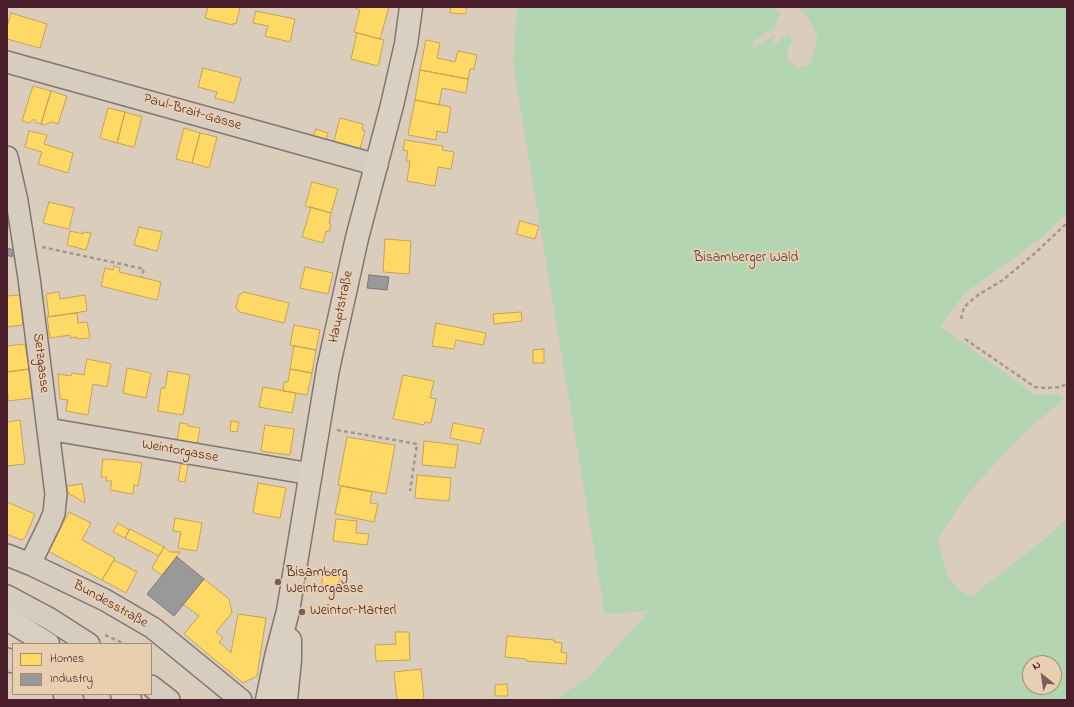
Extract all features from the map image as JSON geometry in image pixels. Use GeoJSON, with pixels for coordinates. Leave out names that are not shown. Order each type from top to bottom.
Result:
{"type":"FeatureCollection","features":[{"type":"Feature","properties":{"kind":"main road","name":"Hauptstraße"},"geometry":{"type":"LineString","coordinates":[[266,700],[288,611],[328,369],[357,238],[377,165],[406,44],[411,7]]}},
{"type":"Feature","properties":{"kind":"main road","name":"Hauptstraße"},"geometry":{"type":"LineString","coordinates":[[286,700],[290,660],[288,611]]}},
{"type":"Feature","properties":{"kind":"main road"},"geometry":{"type":"LineString","coordinates":[[7,619],[46,643]]}},
{"type":"Feature","properties":{"kind":"street","name":"Paul-Brait-Gasse"},"geometry":{"type":"LineString","coordinates":[[7,62],[377,165]]}},
{"type":"Feature","properties":{"kind":"street","name":"Setzgasse"},"geometry":{"type":"LineString","coordinates":[[7,157],[17,201],[15,242],[30,285],[56,494],[50,523],[30,564]]}},
{"type":"Feature","properties":{"kind":"street","name":"Weintorgasse"},"geometry":{"type":"LineString","coordinates":[[48,429],[311,474]]}},
{"type":"Feature","properties":{"kind":"street","name":"Bundesstraße"},"geometry":{"type":"LineString","coordinates":[[7,555],[30,564],[105,600],[153,628],[241,700]]}},
{"type":"Feature","properties":{"kind":"street"},"geometry":{"type":"LineString","coordinates":[[7,596],[50,619],[87,643]]}},
{"type":"Feature","properties":{"kind":"street"},"geometry":{"type":"LineString","coordinates":[[152,687],[169,700]]}},
{"type":"Feature","properties":{"kind":"path"},"geometry":{"type":"LineString","coordinates":[[961,319],[964,307],[978,295],[1003,280],[1034,254],[1067,223]]}},
{"type":"Feature","properties":{"kind":"path"},"geometry":{"type":"LineString","coordinates":[[15,242],[144,269],[141,277]]}},
{"type":"Feature","properties":{"kind":"path"},"geometry":{"type":"LineString","coordinates":[[965,339],[1035,387],[1061,387],[1067,383]]}},
{"type":"Feature","properties":{"kind":"path"},"geometry":{"type":"LineString","coordinates":[[318,427],[417,444],[410,491]]}},
{"type":"Feature","properties":{"kind":"green space","name":"Bisamberger Wald"},"geometry":{"type":"Polygon","coordinates":[[[517,7],[772,7],[780,13],[775,27],[754,41],[752,48],[775,35],[772,48],[782,38],[789,34],[792,42],[788,48],[787,59],[797,68],[810,65],[817,43],[817,35],[809,20],[797,7],[1067,7],[1067,213],[1040,239],[965,293],[940,326],[1035,395],[1061,395],[1064,399],[1023,434],[969,492],[938,538],[946,573],[958,589],[971,597],[1046,538],[1067,518],[1067,700],[559,700],[557,698],[589,677],[649,611],[605,614],[513,63],[517,7]]]}},
{"type":"Feature","properties":{"kind":"building: Homes"},"geometry":{"type":"Polygon","coordinates":[[[208,7],[240,7],[236,24],[233,23],[233,25],[205,18],[208,7]]]}},
{"type":"Feature","properties":{"kind":"building: Homes"},"geometry":{"type":"Polygon","coordinates":[[[353,7],[389,7],[380,39],[354,32],[360,10],[353,7]]]}},
{"type":"Feature","properties":{"kind":"building: Homes"},"geometry":{"type":"Polygon","coordinates":[[[451,7],[466,7],[466,14],[450,13],[451,7]]]}},
{"type":"Feature","properties":{"kind":"building: Homes"},"geometry":{"type":"Polygon","coordinates":[[[256,11],[295,19],[290,42],[265,36],[268,26],[253,23],[256,11]]]}},
{"type":"Feature","properties":{"kind":"building: Homes"},"geometry":{"type":"Polygon","coordinates":[[[11,13],[47,24],[40,48],[7,39],[7,27],[11,13]]]}},
{"type":"Feature","properties":{"kind":"building: Homes"},"geometry":{"type":"Polygon","coordinates":[[[357,33],[384,40],[378,66],[351,59],[357,33]]]}},
{"type":"Feature","properties":{"kind":"building: Homes"},"geometry":{"type":"Polygon","coordinates":[[[426,40],[440,43],[437,58],[455,62],[458,51],[477,55],[474,69],[470,69],[468,79],[420,70],[426,40]]]}},
{"type":"Feature","properties":{"kind":"building: Homes"},"geometry":{"type":"Polygon","coordinates":[[[203,68],[241,78],[234,103],[215,98],[217,92],[198,87],[203,68]]]}},
{"type":"Feature","properties":{"kind":"building: Homes"},"geometry":{"type":"Polygon","coordinates":[[[420,70],[468,79],[466,93],[442,88],[439,105],[415,100],[420,70]]]}},
{"type":"Feature","properties":{"kind":"building: Homes"},"geometry":{"type":"Polygon","coordinates":[[[33,86],[51,91],[41,124],[37,123],[34,119],[29,123],[22,121],[33,86]]]}},
{"type":"Feature","properties":{"kind":"building: Homes"},"geometry":{"type":"Polygon","coordinates":[[[51,91],[67,96],[58,124],[51,122],[44,125],[41,124],[51,91]]]}},
{"type":"Feature","properties":{"kind":"building: Homes"},"geometry":{"type":"Polygon","coordinates":[[[415,100],[451,107],[447,133],[437,131],[436,140],[408,135],[415,100]]]}},
{"type":"Feature","properties":{"kind":"building: Homes"},"geometry":{"type":"Polygon","coordinates":[[[108,108],[125,112],[117,143],[100,138],[108,108]]]}},
{"type":"Feature","properties":{"kind":"building: Homes"},"geometry":{"type":"Polygon","coordinates":[[[125,112],[142,117],[134,147],[117,143],[125,112]]]}},
{"type":"Feature","properties":{"kind":"building: Homes"},"geometry":{"type":"Polygon","coordinates":[[[340,118],[363,124],[362,130],[365,131],[359,152],[333,145],[340,118]]]}},
{"type":"Feature","properties":{"kind":"building: Homes"},"geometry":{"type":"Polygon","coordinates":[[[184,128],[200,133],[192,163],[176,159],[184,128]]]}},
{"type":"Feature","properties":{"kind":"building: Homes"},"geometry":{"type":"Polygon","coordinates":[[[316,129],[328,133],[325,143],[312,139],[316,129]]]}},
{"type":"Feature","properties":{"kind":"building: Homes"},"geometry":{"type":"Polygon","coordinates":[[[29,131],[47,135],[44,144],[73,153],[68,173],[38,164],[42,152],[25,147],[29,131]]]}},
{"type":"Feature","properties":{"kind":"building: Homes"},"geometry":{"type":"Polygon","coordinates":[[[200,133],[217,137],[209,168],[192,163],[200,133]]]}},
{"type":"Feature","properties":{"kind":"building: Homes"},"geometry":{"type":"Polygon","coordinates":[[[405,140],[443,146],[442,150],[454,152],[451,169],[438,167],[435,186],[407,181],[410,161],[406,161],[408,151],[403,150],[405,140]]]}},
{"type":"Feature","properties":{"kind":"building: Homes"},"geometry":{"type":"Polygon","coordinates":[[[312,182],[338,189],[331,213],[305,206],[312,182]]]}},
{"type":"Feature","properties":{"kind":"building: Homes"},"geometry":{"type":"Polygon","coordinates":[[[49,202],[74,208],[69,229],[43,223],[49,202]]]}},
{"type":"Feature","properties":{"kind":"building: Homes"},"geometry":{"type":"Polygon","coordinates":[[[311,207],[331,213],[329,232],[326,231],[323,243],[302,237],[311,207]]]}},
{"type":"Feature","properties":{"kind":"building: Homes"},"geometry":{"type":"Polygon","coordinates":[[[7,212],[10,213],[7,235],[7,212]]]}},
{"type":"Feature","properties":{"kind":"building: Homes"},"geometry":{"type":"Polygon","coordinates":[[[520,221],[539,226],[535,239],[516,234],[520,221]]]}},
{"type":"Feature","properties":{"kind":"building: Homes"},"geometry":{"type":"Polygon","coordinates":[[[139,227],[162,232],[157,251],[134,245],[139,227]]]}},
{"type":"Feature","properties":{"kind":"building: Homes"},"geometry":{"type":"Polygon","coordinates":[[[70,231],[83,234],[83,232],[91,233],[86,250],[67,245],[70,231]]]}},
{"type":"Feature","properties":{"kind":"building: Homes"},"geometry":{"type":"Polygon","coordinates":[[[385,239],[411,241],[409,274],[383,272],[385,239]]]}},
{"type":"Feature","properties":{"kind":"building: Homes"},"geometry":{"type":"Polygon","coordinates":[[[114,266],[120,268],[119,272],[161,282],[157,300],[101,286],[105,268],[113,270],[114,266]]]}},
{"type":"Feature","properties":{"kind":"building: Homes"},"geometry":{"type":"Polygon","coordinates":[[[305,267],[333,273],[328,294],[300,288],[305,267]]]}},
{"type":"Feature","properties":{"kind":"building: Homes"},"geometry":{"type":"Polygon","coordinates":[[[59,292],[60,299],[85,295],[87,311],[49,317],[46,294],[59,292]]]}},
{"type":"Feature","properties":{"kind":"building: Homes"},"geometry":{"type":"Polygon","coordinates":[[[244,292],[289,303],[284,323],[240,312],[236,308],[239,295],[244,292]]]}},
{"type":"Feature","properties":{"kind":"building: Homes"},"geometry":{"type":"Polygon","coordinates":[[[20,295],[23,325],[7,327],[7,296],[20,295]]]}},
{"type":"Feature","properties":{"kind":"building: Homes"},"geometry":{"type":"Polygon","coordinates":[[[521,312],[522,321],[494,324],[493,314],[521,312]]]}},
{"type":"Feature","properties":{"kind":"building: Homes"},"geometry":{"type":"Polygon","coordinates":[[[77,313],[78,323],[87,322],[90,338],[70,338],[70,335],[50,338],[47,317],[77,313]]]}},
{"type":"Feature","properties":{"kind":"building: Homes"},"geometry":{"type":"Polygon","coordinates":[[[436,323],[486,333],[483,345],[456,340],[454,349],[432,346],[436,323]]]}},
{"type":"Feature","properties":{"kind":"building: Homes"},"geometry":{"type":"Polygon","coordinates":[[[294,325],[320,330],[316,350],[290,345],[294,325]]]}},
{"type":"Feature","properties":{"kind":"building: Homes"},"geometry":{"type":"Polygon","coordinates":[[[25,344],[29,369],[7,372],[7,346],[25,344]]]}},
{"type":"Feature","properties":{"kind":"building: Homes"},"geometry":{"type":"Polygon","coordinates":[[[294,346],[316,350],[312,373],[290,369],[294,346]]]}},
{"type":"Feature","properties":{"kind":"building: Homes"},"geometry":{"type":"Polygon","coordinates":[[[544,349],[544,363],[533,363],[533,350],[544,349]]]}},
{"type":"Feature","properties":{"kind":"building: Homes"},"geometry":{"type":"Polygon","coordinates":[[[87,359],[111,364],[107,387],[93,384],[88,415],[66,411],[68,400],[60,399],[58,374],[71,376],[72,373],[84,375],[87,359]]]}},
{"type":"Feature","properties":{"kind":"building: Homes"},"geometry":{"type":"Polygon","coordinates":[[[127,368],[151,373],[146,398],[123,393],[127,368]]]}},
{"type":"Feature","properties":{"kind":"building: Homes"},"geometry":{"type":"Polygon","coordinates":[[[29,369],[32,398],[8,401],[7,372],[29,369]]]}},
{"type":"Feature","properties":{"kind":"building: Homes"},"geometry":{"type":"Polygon","coordinates":[[[290,369],[312,373],[307,395],[283,391],[284,382],[288,382],[290,369]]]}},
{"type":"Feature","properties":{"kind":"building: Homes"},"geometry":{"type":"Polygon","coordinates":[[[168,371],[190,375],[183,415],[158,411],[161,388],[165,388],[168,371]]]}},
{"type":"Feature","properties":{"kind":"building: Homes"},"geometry":{"type":"Polygon","coordinates":[[[403,375],[434,381],[430,398],[436,399],[431,423],[425,422],[424,425],[393,419],[403,375]]]}},
{"type":"Feature","properties":{"kind":"building: Homes"},"geometry":{"type":"Polygon","coordinates":[[[263,387],[296,393],[292,413],[259,407],[263,387]]]}},
{"type":"Feature","properties":{"kind":"building: Homes"},"geometry":{"type":"Polygon","coordinates":[[[20,420],[25,464],[7,466],[7,422],[20,420]]]}},
{"type":"Feature","properties":{"kind":"building: Homes"},"geometry":{"type":"Polygon","coordinates":[[[231,421],[239,422],[237,432],[230,431],[231,421]]]}},
{"type":"Feature","properties":{"kind":"building: Homes"},"geometry":{"type":"Polygon","coordinates":[[[180,423],[200,428],[197,444],[177,441],[180,423]]]}},
{"type":"Feature","properties":{"kind":"building: Homes"},"geometry":{"type":"Polygon","coordinates":[[[453,423],[484,429],[480,444],[450,438],[453,423]]]}},
{"type":"Feature","properties":{"kind":"building: Homes"},"geometry":{"type":"Polygon","coordinates":[[[265,425],[294,429],[290,455],[261,451],[265,425]]]}},
{"type":"Feature","properties":{"kind":"building: Homes"},"geometry":{"type":"Polygon","coordinates":[[[347,437],[395,445],[386,494],[338,485],[347,437]]]}},
{"type":"Feature","properties":{"kind":"building: Homes"},"geometry":{"type":"Polygon","coordinates":[[[424,441],[458,445],[455,468],[422,465],[424,441]]]}},
{"type":"Feature","properties":{"kind":"building: Homes"},"geometry":{"type":"Polygon","coordinates":[[[103,459],[142,463],[138,486],[134,485],[133,494],[110,490],[112,481],[106,481],[107,477],[101,477],[103,459]]]}},
{"type":"Feature","properties":{"kind":"building: Homes"},"geometry":{"type":"Polygon","coordinates":[[[181,464],[188,465],[185,482],[178,481],[181,464]]]}},
{"type":"Feature","properties":{"kind":"building: Homes"},"geometry":{"type":"Polygon","coordinates":[[[417,475],[451,478],[449,501],[415,498],[417,475]]]}},
{"type":"Feature","properties":{"kind":"building: Homes"},"geometry":{"type":"Polygon","coordinates":[[[258,483],[286,488],[280,518],[253,513],[258,483]]]}},
{"type":"Feature","properties":{"kind":"building: Homes"},"geometry":{"type":"Polygon","coordinates":[[[82,484],[85,503],[68,493],[67,486],[82,484]]]}},
{"type":"Feature","properties":{"kind":"building: Homes"},"geometry":{"type":"Polygon","coordinates":[[[341,486],[372,492],[370,503],[378,504],[374,522],[335,514],[341,486]]]}},
{"type":"Feature","properties":{"kind":"building: Homes"},"geometry":{"type":"Polygon","coordinates":[[[7,502],[35,514],[25,538],[21,540],[7,534],[7,502]]]}},
{"type":"Feature","properties":{"kind":"building: Homes"},"geometry":{"type":"Polygon","coordinates":[[[69,512],[91,523],[82,540],[115,558],[102,580],[48,551],[69,512]]]}},
{"type":"Feature","properties":{"kind":"building: Homes"},"geometry":{"type":"Polygon","coordinates":[[[175,518],[202,523],[197,551],[178,548],[181,532],[173,531],[175,518]]]}},
{"type":"Feature","properties":{"kind":"building: Homes"},"geometry":{"type":"Polygon","coordinates":[[[336,519],[357,521],[356,533],[369,534],[367,545],[333,541],[336,519]]]}},
{"type":"Feature","properties":{"kind":"building: Homes"},"geometry":{"type":"Polygon","coordinates":[[[118,523],[129,530],[125,538],[113,532],[118,523]]]}},
{"type":"Feature","properties":{"kind":"building: Homes"},"geometry":{"type":"Polygon","coordinates":[[[130,529],[164,547],[159,556],[125,538],[130,529]]]}},
{"type":"Feature","properties":{"kind":"building: Homes"},"geometry":{"type":"Polygon","coordinates":[[[164,547],[170,552],[180,552],[162,575],[152,568],[164,547]]]}},
{"type":"Feature","properties":{"kind":"building: Homes"},"geometry":{"type":"Polygon","coordinates":[[[114,560],[137,572],[126,593],[102,580],[114,560]]]}},
{"type":"Feature","properties":{"kind":"building: Homes"},"geometry":{"type":"Polygon","coordinates":[[[323,573],[340,574],[339,592],[321,590],[323,573]]]}},
{"type":"Feature","properties":{"kind":"building: Homes"},"geometry":{"type":"Polygon","coordinates":[[[204,579],[229,599],[232,613],[216,632],[223,638],[219,642],[231,653],[238,614],[266,618],[257,676],[243,683],[184,634],[199,616],[183,604],[204,579]]]}},
{"type":"Feature","properties":{"kind":"building: Homes"},"geometry":{"type":"Polygon","coordinates":[[[395,632],[409,632],[410,660],[376,661],[375,645],[396,644],[395,632]]]}},
{"type":"Feature","properties":{"kind":"building: Homes"},"geometry":{"type":"Polygon","coordinates":[[[507,636],[554,640],[554,642],[562,643],[561,652],[567,653],[566,664],[526,661],[526,659],[505,657],[507,636]]]}},
{"type":"Feature","properties":{"kind":"building: Homes"},"geometry":{"type":"Polygon","coordinates":[[[421,669],[424,700],[397,700],[394,672],[421,669]]]}},
{"type":"Feature","properties":{"kind":"building: Homes"},"geometry":{"type":"Polygon","coordinates":[[[507,684],[508,696],[495,696],[495,685],[507,684]]]}},
{"type":"Feature","properties":{"kind":"building: Industry"},"geometry":{"type":"Polygon","coordinates":[[[7,248],[14,250],[12,257],[7,255],[7,248]]]}},
{"type":"Feature","properties":{"kind":"building: Industry"},"geometry":{"type":"Polygon","coordinates":[[[369,275],[389,277],[387,290],[367,288],[369,275]]]}},
{"type":"Feature","properties":{"kind":"building: Industry"},"geometry":{"type":"Polygon","coordinates":[[[177,557],[204,579],[174,616],[147,594],[177,557]]]}},
{"type":"Feature","properties":{"kind":"place","name":"Bisamberg Weintorgasse"},"geometry":{"type":"Point","coordinates":[278,582]}},
{"type":"Feature","properties":{"kind":"place","name":"Weintor-Marterl"},"geometry":{"type":"Point","coordinates":[302,612]}}]}
